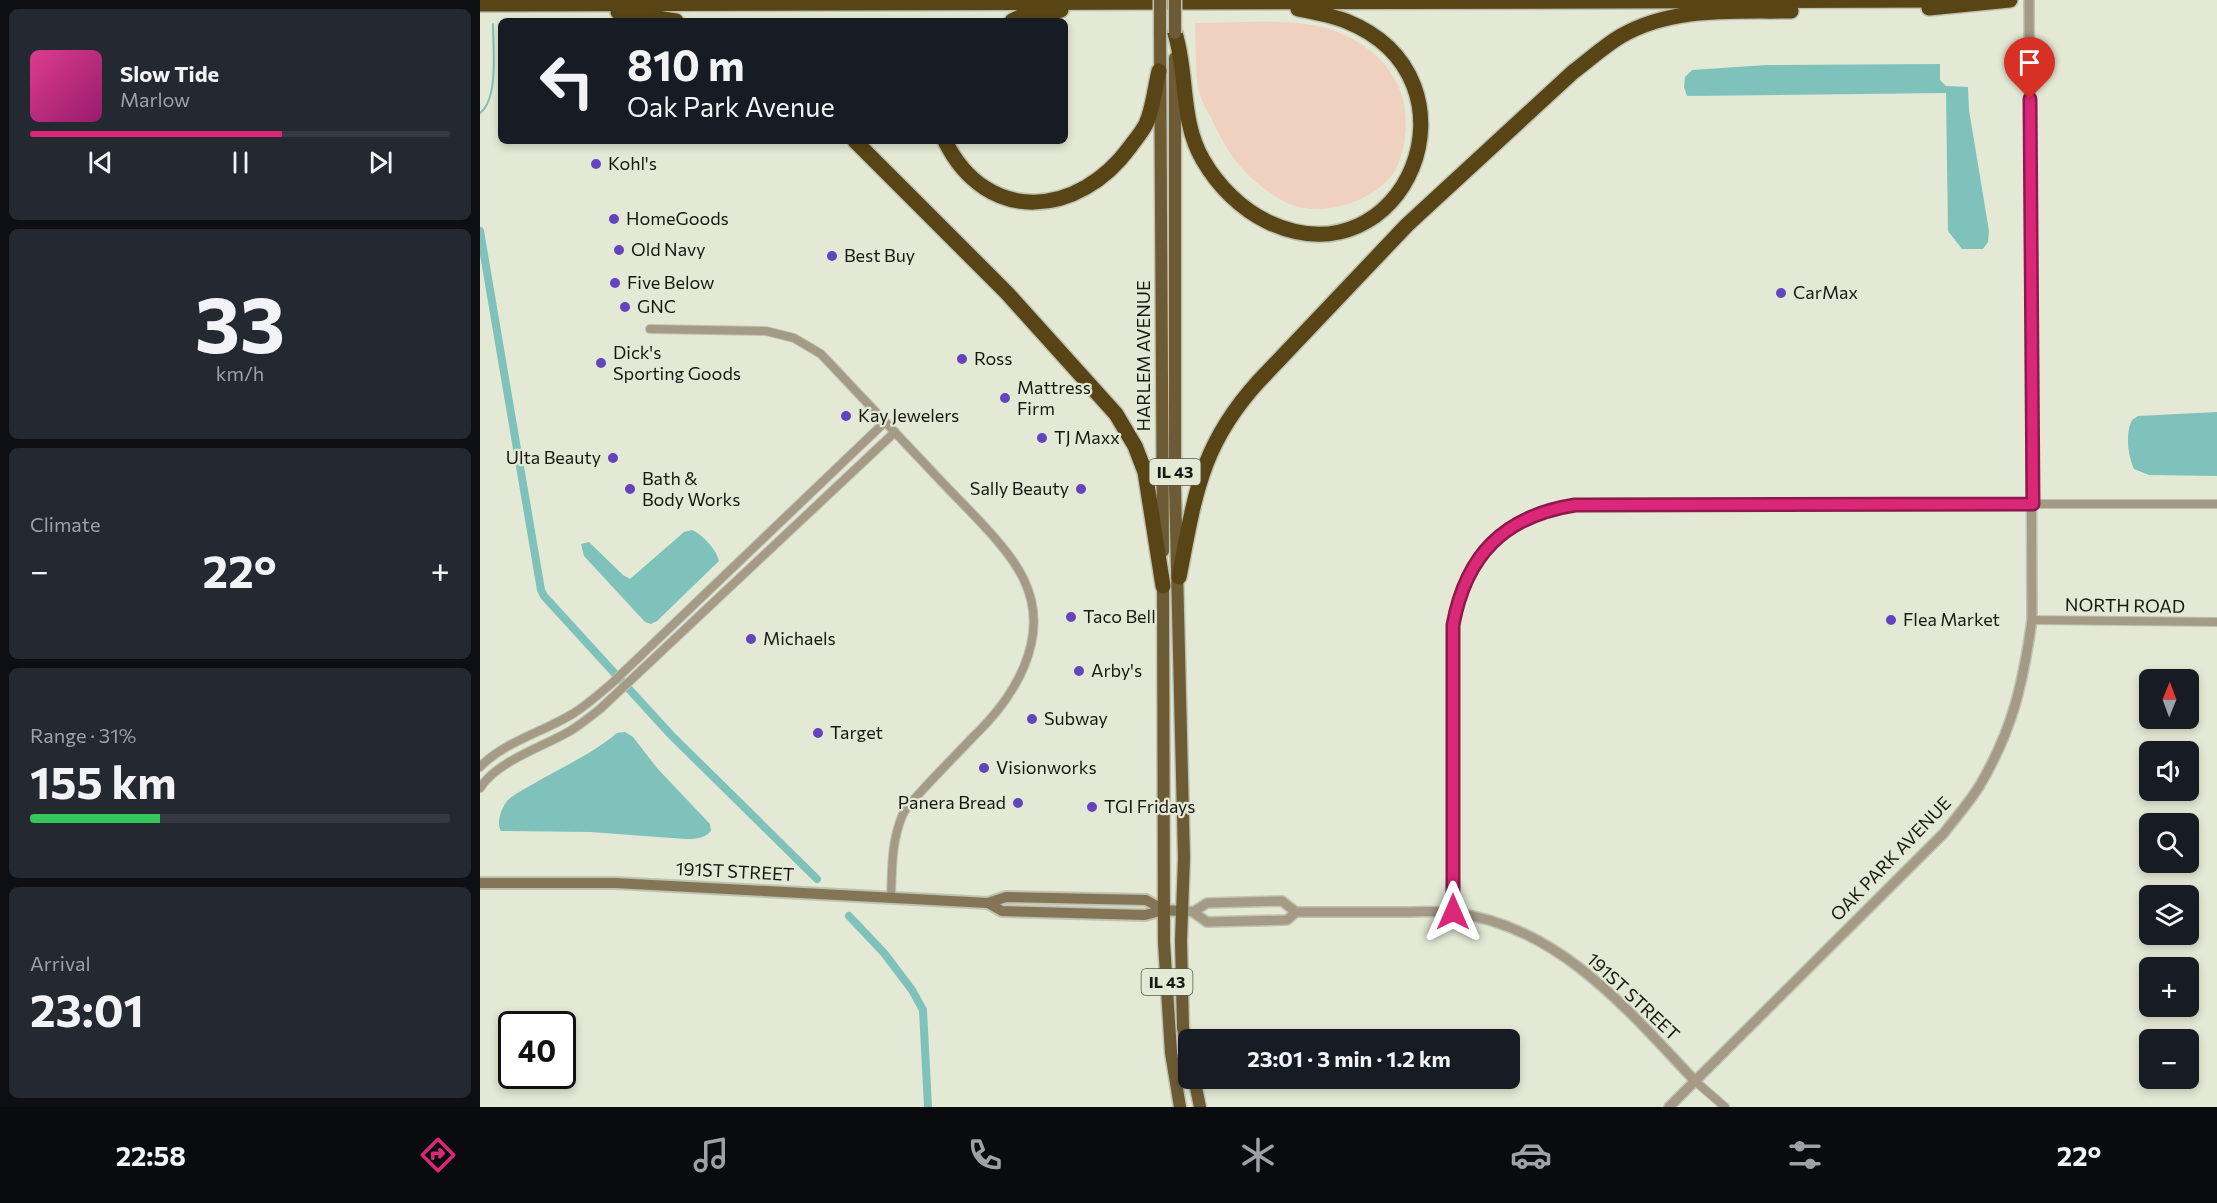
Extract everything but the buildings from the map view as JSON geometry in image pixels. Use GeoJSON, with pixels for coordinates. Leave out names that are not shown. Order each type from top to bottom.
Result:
{"type":"FeatureCollection","features":[{"type":"Feature","properties":{"kind":"highway"},"geometry":{"type":"LineString","coordinates":[[480,4],[1941,0]]}},
{"type":"Feature","properties":{"kind":"highway"},"geometry":{"type":"LineString","coordinates":[[1179,577],[1197,485],[1205,463],[1237,405],[1407,225],[1602,49],[1637,28],[1668,17],[1694,13],[1929,8],[2010,0]]}},
{"type":"Feature","properties":{"kind":"highway"},"geometry":{"type":"LineString","coordinates":[[1168,33],[1182,56],[1186,112],[1197,150],[1218,183],[1242,206],[1275,225],[1309,233],[1347,229],[1362,223],[1388,205],[1398,195],[1411,174],[1419,151],[1422,128],[1414,90],[1408,76],[1392,53],[1366,31],[1346,21],[1326,15],[1265,2]]}},
{"type":"Feature","properties":{"kind":"highway"},"geometry":{"type":"LineString","coordinates":[[1018,18],[1105,3]]}},
{"type":"Feature","properties":{"kind":"highway"},"geometry":{"type":"LineString","coordinates":[[567,4],[657,18]]}},
{"type":"Feature","properties":{"kind":"highway"},"geometry":{"type":"LineString","coordinates":[[947,144],[967,172],[982,187],[994,194],[1032,203],[1061,199],[1087,189],[1118,164],[1146,124],[1160,71]]}},
{"type":"Feature","properties":{"kind":"highway"},"geometry":{"type":"LineString","coordinates":[[858,144],[1007,293],[1116,414],[1135,446],[1145,472],[1163,586]]}},
{"type":"Feature","properties":{"kind":"main road","name":"HARLEM AVENUE"},"geometry":{"type":"LineString","coordinates":[[1160,0],[1168,33],[1175,488],[1187,911],[1183,1029]]}},
{"type":"Feature","properties":{"kind":"main road","name":"HARLEM AVENUE"},"geometry":{"type":"LineString","coordinates":[[1175,0],[1160,71],[1164,942],[1171,1053],[1180,1107]]}},
{"type":"Feature","properties":{"kind":"main road","name":"191ST STREET"},"geometry":{"type":"LineString","coordinates":[[480,883],[615,883],[769,890],[988,903],[1002,911],[1145,915],[1164,910],[1187,911]]}},
{"type":"Feature","properties":{"kind":"main road"},"geometry":{"type":"LineString","coordinates":[[1196,1089],[1200,1107]]}},
{"type":"Feature","properties":{"kind":"street","name":"OAK PARK AVENUE"},"geometry":{"type":"LineString","coordinates":[[1669,1107],[1944,833],[1979,787],[2008,730],[2025,673],[2032,620],[2029,0]]}},
{"type":"Feature","properties":{"kind":"street"},"geometry":{"type":"LineString","coordinates":[[650,329],[766,331],[795,338],[822,354],[977,519],[1008,556],[1024,580],[1032,608],[1034,633],[1018,683],[987,724],[941,769],[903,812],[892,850],[891,899]]}},
{"type":"Feature","properties":{"kind":"street"},"geometry":{"type":"LineString","coordinates":[[480,767],[487,759],[573,714],[611,684],[885,422]]}},
{"type":"Feature","properties":{"kind":"street"},"geometry":{"type":"LineString","coordinates":[[480,788],[485,781],[507,764],[571,730],[619,693],[895,432]]}},
{"type":"Feature","properties":{"kind":"street"},"geometry":{"type":"LineString","coordinates":[[1453,912],[1453,625],[1465,581],[1477,561],[1510,528],[1530,517],[1551,509],[1575,505],[2217,504]]}},
{"type":"Feature","properties":{"kind":"street","name":"NORTH ROAD"},"geometry":{"type":"LineString","coordinates":[[2032,620],[2217,622]]}},
{"type":"Feature","properties":{"kind":"street","name":"191ST STREET"},"geometry":{"type":"LineString","coordinates":[[1187,911],[1206,903],[1282,901],[1296,912],[1453,912],[1473,916],[1518,932],[1568,959],[1615,998],[1695,1081]]}},
{"type":"Feature","properties":{"kind":"street","name":"191ST STREET"},"geometry":{"type":"LineString","coordinates":[[1187,911],[1207,922],[1287,920],[1296,912]]}},
{"type":"Feature","properties":{"kind":"street"},"geometry":{"type":"LineString","coordinates":[[1695,1081],[1725,1107]]}},
{"type":"Feature","properties":{"kind":"shaded area"},"geometry":{"type":"Polygon","coordinates":[[[1285,22],[1304,24],[1335,31],[1366,48],[1390,71],[1398,84],[1403,100],[1406,117],[1403,150],[1393,174],[1384,184],[1362,199],[1321,209],[1295,206],[1265,189],[1235,160],[1202,100],[1197,80],[1195,23],[1285,22]]]}},
{"type":"Feature","properties":{"kind":"water"},"geometry":{"type":"Polygon","coordinates":[[[1940,64],[1940,80],[1946,86],[1968,87],[1969,110],[1989,231],[1988,242],[1983,249],[1962,249],[1948,231],[1946,93],[1687,96],[1684,87],[1685,77],[1692,70],[1766,65],[1940,64]]]}},
{"type":"Feature","properties":{"kind":"water"},"geometry":{"type":"Polygon","coordinates":[[[2217,412],[2217,476],[2149,475],[2134,469],[2128,445],[2132,420],[2138,416],[2217,412]]]}},
{"type":"Feature","properties":{"kind":"water"},"geometry":{"type":"Polygon","coordinates":[[[692,530],[708,543],[719,561],[657,621],[651,624],[645,622],[584,556],[581,544],[589,542],[630,579],[684,532],[692,530]]]}},
{"type":"Feature","properties":{"kind":"water"},"geometry":{"type":"Polygon","coordinates":[[[625,732],[633,737],[657,768],[710,824],[711,831],[708,834],[699,838],[685,839],[590,832],[501,831],[500,816],[510,798],[589,753],[617,733],[625,732]]]}},
{"type":"Feature","properties":{"kind":"waterway"},"geometry":{"type":"LineString","coordinates":[[480,113],[490,96],[494,72],[493,24]]}},
{"type":"Feature","properties":{"kind":"waterway"},"geometry":{"type":"LineString","coordinates":[[480,231],[541,590],[544,596],[671,735],[817,879]]}},
{"type":"Feature","properties":{"kind":"waterway"},"geometry":{"type":"LineString","coordinates":[[849,916],[884,953],[912,990],[923,1010],[928,1107]]}},
{"type":"Feature","properties":{"kind":"place","name":"Kohl's"},"geometry":{"type":"Point","coordinates":[596,164]}},
{"type":"Feature","properties":{"kind":"place","name":"HomeGoods"},"geometry":{"type":"Point","coordinates":[614,219]}},
{"type":"Feature","properties":{"kind":"place","name":"Old Navy"},"geometry":{"type":"Point","coordinates":[619,250]}},
{"type":"Feature","properties":{"kind":"place","name":"Best Buy"},"geometry":{"type":"Point","coordinates":[832,256]}},
{"type":"Feature","properties":{"kind":"place","name":"Five Below"},"geometry":{"type":"Point","coordinates":[615,283]}},
{"type":"Feature","properties":{"kind":"place","name":"CarMax"},"geometry":{"type":"Point","coordinates":[1781,293]}},
{"type":"Feature","properties":{"kind":"place","name":"GNC"},"geometry":{"type":"Point","coordinates":[625,307]}},
{"type":"Feature","properties":{"kind":"place","name":"Ross"},"geometry":{"type":"Point","coordinates":[962,359]}},
{"type":"Feature","properties":{"kind":"place","name":"Dick's Sporting Goods"},"geometry":{"type":"Point","coordinates":[601,363]}},
{"type":"Feature","properties":{"kind":"place","name":"Mattress Firm"},"geometry":{"type":"Point","coordinates":[1005,398]}},
{"type":"Feature","properties":{"kind":"place","name":"Kay Jewelers"},"geometry":{"type":"Point","coordinates":[846,416]}},
{"type":"Feature","properties":{"kind":"place","name":"TJ Maxx"},"geometry":{"type":"Point","coordinates":[1042,438]}},
{"type":"Feature","properties":{"kind":"place","name":"Ulta Beauty"},"geometry":{"type":"Point","coordinates":[613,458]}},
{"type":"Feature","properties":{"kind":"place","name":"Bath & Body Works"},"geometry":{"type":"Point","coordinates":[630,489]}},
{"type":"Feature","properties":{"kind":"place","name":"Sally Beauty"},"geometry":{"type":"Point","coordinates":[1081,489]}},
{"type":"Feature","properties":{"kind":"place","name":"Taco Bell"},"geometry":{"type":"Point","coordinates":[1071,617]}},
{"type":"Feature","properties":{"kind":"place","name":"Flea Market"},"geometry":{"type":"Point","coordinates":[1891,620]}},
{"type":"Feature","properties":{"kind":"place","name":"Michaels"},"geometry":{"type":"Point","coordinates":[751,639]}},
{"type":"Feature","properties":{"kind":"place","name":"Arby's"},"geometry":{"type":"Point","coordinates":[1079,671]}},
{"type":"Feature","properties":{"kind":"place","name":"Subway"},"geometry":{"type":"Point","coordinates":[1032,719]}},
{"type":"Feature","properties":{"kind":"place","name":"Target"},"geometry":{"type":"Point","coordinates":[818,733]}},
{"type":"Feature","properties":{"kind":"place","name":"Visionworks"},"geometry":{"type":"Point","coordinates":[984,768]}},
{"type":"Feature","properties":{"kind":"place","name":"Panera Bread"},"geometry":{"type":"Point","coordinates":[1018,803]}},
{"type":"Feature","properties":{"kind":"place","name":"TGI Fridays"},"geometry":{"type":"Point","coordinates":[1092,807]}},
{"type":"Feature","properties":{"kind":"route"},"geometry":{"type":"LineString","coordinates":[[1453,912],[1453,625],[1465,581],[1477,561],[1510,528],[1551,509],[1575,505],[2033,504],[2030,99]]}}]}
